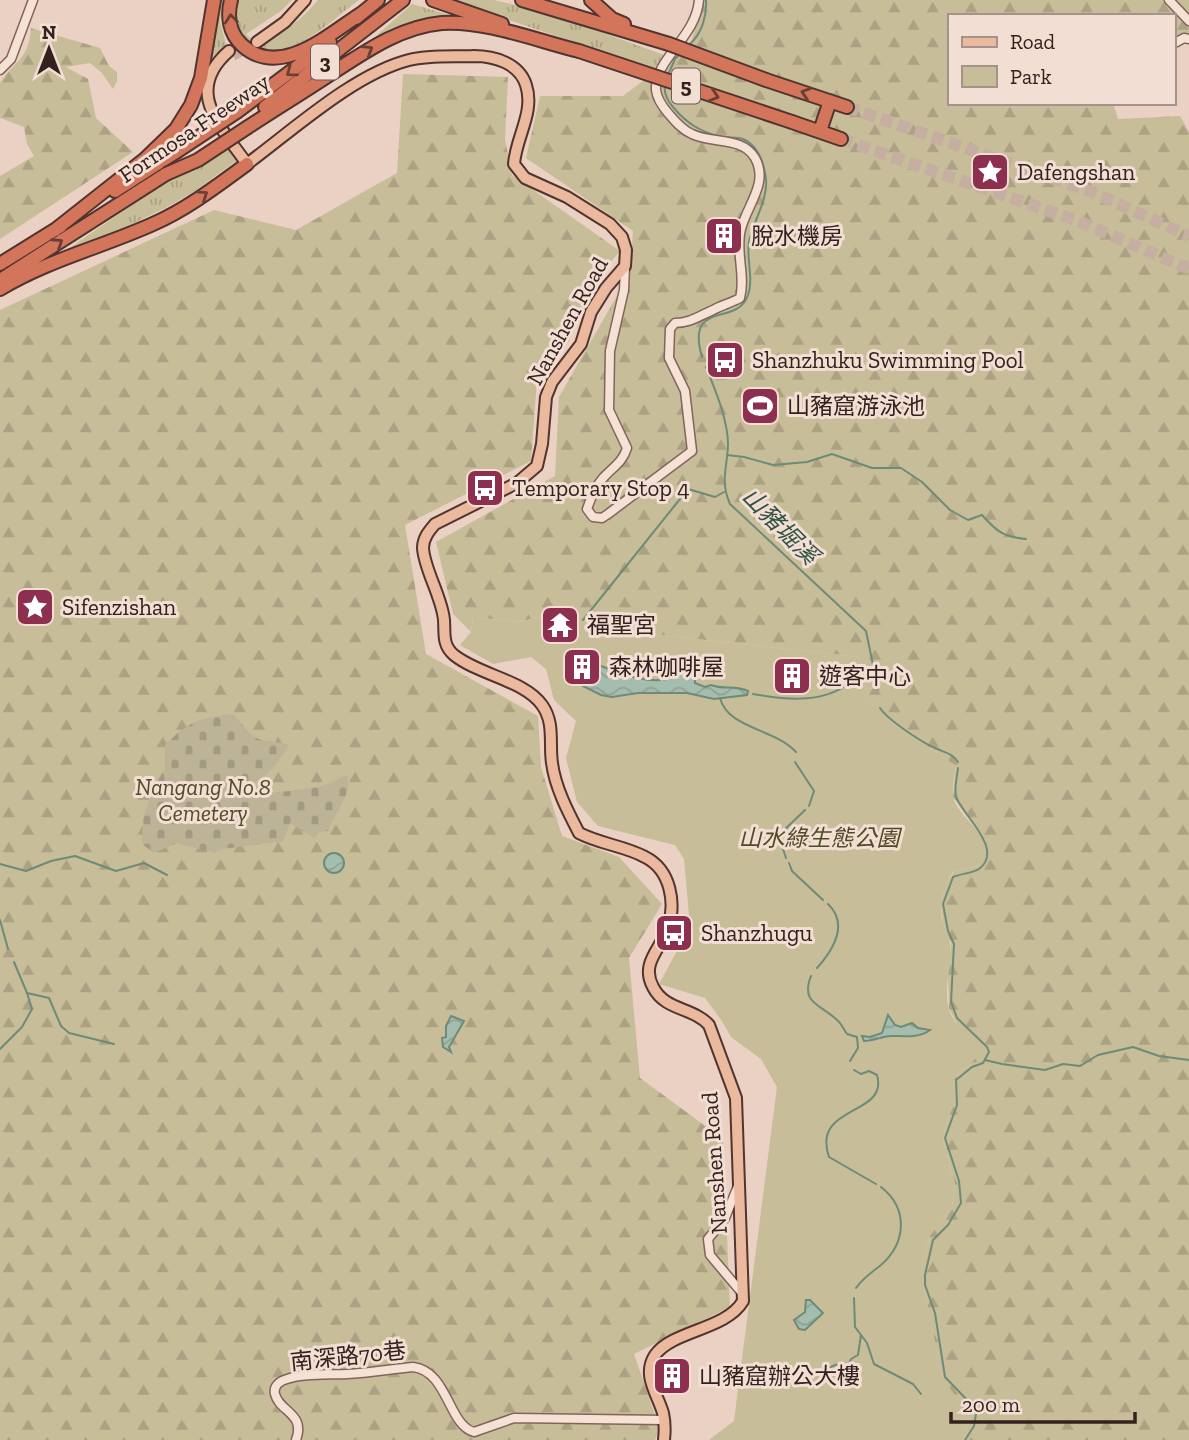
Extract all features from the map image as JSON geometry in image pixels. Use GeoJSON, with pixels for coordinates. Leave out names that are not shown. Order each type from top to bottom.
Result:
{"type":"FeatureCollection","features":[{"type":"Feature","properties":{"kind":"highway"},"geometry":{"type":"LineString","coordinates":[[55,230],[176,130],[191,105],[201,78],[214,0]]}},
{"type":"Feature","properties":{"kind":"highway"},"geometry":{"type":"LineString","coordinates":[[231,0],[228,13],[233,34],[240,44],[258,56],[267,58],[290,56],[362,13]]}},
{"type":"Feature","properties":{"kind":"highway","name":"Formosa Freeway"},"geometry":{"type":"LineString","coordinates":[[0,280],[166,174],[198,160],[378,0]]}},
{"type":"Feature","properties":{"kind":"highway","name":"Formosa Freeway"},"geometry":{"type":"LineString","coordinates":[[0,264],[176,152],[244,120],[403,0]]}},
{"type":"Feature","properties":{"kind":"highway"},"geometry":{"type":"LineString","coordinates":[[433,0],[579,51]]}},
{"type":"Feature","properties":{"kind":"highway"},"geometry":{"type":"LineString","coordinates":[[522,0],[669,44]]}},
{"type":"Feature","properties":{"kind":"highway"},"geometry":{"type":"LineString","coordinates":[[591,0],[612,19],[669,44]]}},
{"type":"Feature","properties":{"kind":"highway"},"geometry":{"type":"LineString","coordinates":[[244,120],[376,45],[419,28],[442,23],[489,28],[579,51]]}},
{"type":"Feature","properties":{"kind":"highway","name":"5"},"geometry":{"type":"LineString","coordinates":[[669,44],[846,107]]}},
{"type":"Feature","properties":{"kind":"highway","name":"5"},"geometry":{"type":"LineString","coordinates":[[579,51],[841,139]]}},
{"type":"Feature","properties":{"kind":"highway"},"geometry":{"type":"LineString","coordinates":[[820,131],[830,101]]}},
{"type":"Feature","properties":{"kind":"highway"},"geometry":{"type":"LineString","coordinates":[[0,289],[48,264],[156,223],[201,197],[247,164]]}},
{"type":"Feature","properties":{"kind":"main road"},"geometry":{"type":"LineString","coordinates":[[254,40],[285,22],[301,5]]}},
{"type":"Feature","properties":{"kind":"main road"},"geometry":{"type":"LineString","coordinates":[[231,54],[214,68],[209,80],[207,100],[209,108],[247,164]]}},
{"type":"Feature","properties":{"kind":"main road","name":"Nanshen Road"},"geometry":{"type":"LineString","coordinates":[[247,164],[349,89],[381,70],[410,60],[433,57],[496,58],[509,64],[522,76],[528,93],[528,110],[515,148],[514,164],[525,178],[567,197],[610,224],[622,237],[626,250],[625,266],[606,288],[591,312],[581,344],[552,382],[546,397],[542,444],[537,466],[517,482],[435,524],[426,535],[423,547],[444,620],[443,635],[451,653],[526,691],[543,706],[552,737],[551,761],[579,833],[645,857],[657,865],[667,880],[672,897],[667,930],[650,960],[647,973],[652,987],[661,999],[702,1018],[709,1025],[736,1098],[743,1293]]}},
{"type":"Feature","properties":{"kind":"main road"},"geometry":{"type":"LineString","coordinates":[[664,1440],[664,1420],[650,1379],[650,1365],[656,1353],[667,1345],[736,1313],[743,1301],[743,1293]]}},
{"type":"Feature","properties":{"kind":"street"},"geometry":{"type":"LineString","coordinates":[[0,70],[11,59],[33,0]]}},
{"type":"Feature","properties":{"kind":"street"},"geometry":{"type":"LineString","coordinates":[[625,266],[624,290],[610,351],[609,400],[612,419],[627,448],[625,457],[601,480],[591,497],[587,509],[593,517],[602,518],[692,451],[685,391],[669,358],[670,329],[675,323],[693,321],[740,298],[742,289],[741,228],[759,187],[755,158],[746,147],[702,138],[680,127],[660,103],[656,91],[665,61],[694,23],[699,0]]}},
{"type":"Feature","properties":{"kind":"street"},"geometry":{"type":"LineString","coordinates":[[1169,0],[1189,21]]}},
{"type":"Feature","properties":{"kind":"street"},"geometry":{"type":"LineString","coordinates":[[739,1183],[725,1218],[708,1239],[709,1255],[743,1293]]}},
{"type":"Feature","properties":{"kind":"street","name":"南深路70巷"},"geometry":{"type":"LineString","coordinates":[[296,1440],[296,1419],[274,1393],[280,1382],[299,1377],[406,1368],[425,1371],[445,1394],[464,1427],[474,1432],[514,1418],[664,1420]]}},
{"type":"Feature","properties":{"kind":"green space"},"geometry":{"type":"Polygon","coordinates":[[[219,0],[224,0],[220,21],[226,45],[210,59],[219,0]]]}},
{"type":"Feature","properties":{"kind":"green space"},"geometry":{"type":"Polygon","coordinates":[[[237,0],[292,0],[281,11],[246,34],[256,44],[290,26],[318,0],[359,0],[311,37],[283,49],[269,51],[254,49],[235,28],[237,0]]]}},
{"type":"Feature","properties":{"kind":"green space"},"geometry":{"type":"Polygon","coordinates":[[[449,0],[494,0],[515,5],[565,19],[664,55],[654,69],[449,0]]]}},
{"type":"Feature","properties":{"kind":"green space"},"geometry":{"type":"Polygon","coordinates":[[[704,0],[1189,0],[1189,34],[1175,42],[1175,14],[948,14],[948,105],[1114,105],[1118,119],[1180,116],[1189,132],[1189,1440],[963,1440],[971,1418],[942,1378],[921,1273],[930,1235],[952,1208],[955,1184],[943,1141],[945,1126],[955,1101],[953,1081],[958,1073],[971,1064],[960,1030],[949,1008],[951,943],[943,924],[941,904],[946,885],[954,872],[980,865],[979,833],[953,797],[956,766],[891,722],[868,696],[859,657],[587,627],[574,606],[520,622],[473,617],[471,632],[453,614],[436,542],[555,476],[559,397],[630,273],[633,231],[526,158],[540,96],[623,96],[690,45],[704,0]]]}},
{"type":"Feature","properties":{"kind":"green space"},"geometry":{"type":"Polygon","coordinates":[[[412,4],[460,18],[406,26],[376,36],[412,4]]]}},
{"type":"Feature","properties":{"kind":"green space"},"geometry":{"type":"Polygon","coordinates":[[[31,28],[100,48],[109,66],[117,72],[113,89],[102,73],[90,63],[66,67],[88,79],[96,118],[133,152],[0,239],[0,176],[34,156],[27,144],[24,127],[0,118],[0,83],[24,54],[31,28]]]}},
{"type":"Feature","properties":{"kind":"green space"},"geometry":{"type":"Polygon","coordinates":[[[403,74],[508,77],[505,139],[512,175],[620,251],[592,284],[569,341],[537,380],[531,461],[405,525],[426,654],[538,716],[541,767],[562,836],[619,857],[662,904],[629,958],[640,1078],[723,1139],[730,1307],[634,1354],[660,1429],[655,1440],[0,1440],[0,310],[214,210],[296,230],[397,173],[403,74]]]}},
{"type":"Feature","properties":{"kind":"green space"},"geometry":{"type":"Polygon","coordinates":[[[226,147],[236,161],[192,193],[122,229],[68,249],[138,201],[226,147]]]}},
{"type":"Feature","properties":{"kind":"green space","name":"山水綠生態公園"},"geometry":{"type":"Polygon","coordinates":[[[575,606],[587,627],[859,657],[868,696],[891,722],[956,766],[954,800],[980,836],[983,853],[980,865],[953,872],[943,897],[943,924],[950,944],[947,1001],[955,1021],[981,1051],[953,1081],[955,1101],[945,1126],[943,1141],[955,1184],[952,1208],[930,1235],[921,1273],[942,1377],[971,1418],[963,1440],[709,1440],[734,1421],[777,1087],[761,1059],[731,1037],[705,998],[659,984],[690,927],[684,859],[675,845],[598,826],[577,802],[566,758],[576,721],[554,700],[546,669],[531,657],[493,664],[460,645],[471,632],[473,617],[520,622],[575,606]]]}},
{"type":"Feature","properties":{"kind":"green space","name":"Nangang No.8 Cemetery"},"geometry":{"type":"Polygon","coordinates":[[[233,714],[255,737],[289,745],[273,769],[253,784],[250,790],[275,792],[309,788],[328,784],[347,775],[345,797],[328,831],[319,832],[314,838],[290,823],[283,841],[223,849],[214,853],[177,843],[154,853],[142,844],[143,820],[148,803],[165,769],[165,745],[196,722],[233,714]]]}},
{"type":"Feature","properties":{"kind":"water"},"geometry":{"type":"Polygon","coordinates":[[[592,663],[651,680],[673,677],[689,666],[694,669],[695,683],[705,687],[711,685],[748,691],[747,695],[714,699],[687,693],[638,693],[612,697],[583,686],[582,680],[594,672],[590,668],[592,663]]]}},
{"type":"Feature","properties":{"kind":"water"},"geometry":{"type":"Polygon","coordinates":[[[330,853],[338,853],[344,863],[338,873],[330,873],[324,867],[324,859],[330,853]]]}},
{"type":"Feature","properties":{"kind":"water"},"geometry":{"type":"Polygon","coordinates":[[[888,1015],[895,1025],[901,1027],[912,1023],[918,1028],[930,1030],[917,1035],[889,1036],[864,1041],[862,1036],[870,1037],[882,1033],[888,1015]]]}},
{"type":"Feature","properties":{"kind":"water"},"geometry":{"type":"Polygon","coordinates":[[[451,1016],[464,1021],[449,1047],[451,1052],[443,1047],[442,1038],[446,1037],[446,1026],[451,1016]]]}},
{"type":"Feature","properties":{"kind":"water"},"geometry":{"type":"Polygon","coordinates":[[[806,1300],[810,1300],[823,1313],[805,1330],[799,1329],[794,1320],[805,1312],[806,1300]]]}},
{"type":"Feature","properties":{"kind":"waterway","name":"山豬堀溪"},"geometry":{"type":"LineString","coordinates":[[690,44],[703,24],[706,0]]}},
{"type":"Feature","properties":{"kind":"waterway","name":"山豬堀溪"},"geometry":{"type":"LineString","coordinates":[[668,75],[675,59],[681,53]]}},
{"type":"Feature","properties":{"kind":"waterway","name":"山豬堀溪"},"geometry":{"type":"LineString","coordinates":[[665,83],[669,102],[689,123],[714,135],[743,139],[753,146],[762,162],[766,179],[763,203],[749,242],[748,295],[734,310],[706,320],[701,327],[699,339],[702,357]]}},
{"type":"Feature","properties":{"kind":"waterway","name":"山豬堀溪"},"geometry":{"type":"LineString","coordinates":[[706,367],[726,425],[728,445],[725,482],[730,504],[866,631],[878,689]]}},
{"type":"Feature","properties":{"kind":"waterway"},"geometry":{"type":"LineString","coordinates":[[727,455],[773,465],[807,462],[832,454],[872,468],[901,468],[922,482],[950,510],[968,520],[982,515],[1001,533],[1026,539]]}},
{"type":"Feature","properties":{"kind":"waterway"},"geometry":{"type":"LineString","coordinates":[[583,620],[688,489],[715,497],[724,492]]}},
{"type":"Feature","properties":{"kind":"waterway","name":"山豬堀溪"},"geometry":{"type":"LineString","coordinates":[[753,694],[812,698],[845,686]]}},
{"type":"Feature","properties":{"kind":"waterway","name":"山豬堀溪"},"geometry":{"type":"LineString","coordinates":[[851,686],[858,686]]}},
{"type":"Feature","properties":{"kind":"waterway","name":"山豬堀溪"},"geometry":{"type":"LineString","coordinates":[[720,698],[732,716],[777,738],[796,752]]}},
{"type":"Feature","properties":{"kind":"waterway"},"geometry":{"type":"LineString","coordinates":[[880,708],[905,730],[950,754],[958,762]]}},
{"type":"Feature","properties":{"kind":"waterway","name":"山豬堀溪"},"geometry":{"type":"LineString","coordinates":[[795,762],[814,791],[809,806]]}},
{"type":"Feature","properties":{"kind":"waterway"},"geometry":{"type":"LineString","coordinates":[[958,768],[956,796],[979,831],[987,851],[986,861],[979,869],[953,877],[943,904],[948,931],[954,944],[951,1002],[957,1018],[989,1052],[983,1063],[972,1067],[956,1080],[957,1105],[945,1138],[959,1181],[961,1203],[948,1225],[933,1240],[925,1285],[935,1313],[945,1377],[971,1404],[976,1414],[974,1426],[965,1440]]}},
{"type":"Feature","properties":{"kind":"waterway","name":"山豬堀溪"},"geometry":{"type":"LineString","coordinates":[[786,858],[781,833],[805,810]]}},
{"type":"Feature","properties":{"kind":"waterway"},"geometry":{"type":"LineString","coordinates":[[0,864],[26,871],[51,861],[75,856],[116,871],[144,863],[167,875]]}},
{"type":"Feature","properties":{"kind":"waterway","name":"山豬堀溪"},"geometry":{"type":"LineString","coordinates":[[789,863],[792,871],[823,900]]}},
{"type":"Feature","properties":{"kind":"waterway","name":"山豬堀溪"},"geometry":{"type":"LineString","coordinates":[[817,968],[833,945],[838,928],[834,912],[828,904]]}},
{"type":"Feature","properties":{"kind":"waterway"},"geometry":{"type":"LineString","coordinates":[[0,920],[8,949]]}},
{"type":"Feature","properties":{"kind":"waterway"},"geometry":{"type":"LineString","coordinates":[[14,962],[27,993],[49,998],[61,1026],[69,1033],[114,1044]]}},
{"type":"Feature","properties":{"kind":"waterway","name":"山豬堀溪"},"geometry":{"type":"LineString","coordinates":[[811,976],[808,985],[810,998],[838,1021],[847,1034],[857,1037],[858,1048],[850,1061]]}},
{"type":"Feature","properties":{"kind":"waterway"},"geometry":{"type":"LineString","coordinates":[[0,1049],[22,1027],[32,1009],[27,993]]}},
{"type":"Feature","properties":{"kind":"waterway"},"geometry":{"type":"LineString","coordinates":[[985,1060],[1045,1070],[1063,1064],[1080,1066],[1098,1055],[1133,1047],[1159,1056],[1189,1060]]}},
{"type":"Feature","properties":{"kind":"waterway","name":"山豬堀溪"},"geometry":{"type":"LineString","coordinates":[[854,1070],[861,1074],[869,1071],[877,1075],[878,1088],[872,1098],[839,1119],[831,1128],[826,1140],[829,1157],[876,1184]]}},
{"type":"Feature","properties":{"kind":"waterway","name":"山豬堀溪"},"geometry":{"type":"LineString","coordinates":[[856,1288],[889,1256],[899,1236],[901,1226],[896,1205],[881,1187]]}},
{"type":"Feature","properties":{"kind":"waterway","name":"山豬堀溪"},"geometry":{"type":"LineString","coordinates":[[854,1298],[855,1327],[867,1343],[874,1364],[913,1384],[921,1394]]}},
{"type":"Feature","properties":{"kind":"waterway"},"geometry":{"type":"LineString","coordinates":[[823,1374],[834,1365],[849,1364],[851,1359],[858,1355],[861,1335]]}},
{"type":"Feature","properties":{"kind":"tunnel"},"geometry":{"type":"LineString","coordinates":[[233,56],[252,45]]}},
{"type":"Feature","properties":{"kind":"tunnel"},"geometry":{"type":"LineString","coordinates":[[847,107],[1092,192],[1189,236]]}},
{"type":"Feature","properties":{"kind":"tunnel"},"geometry":{"type":"LineString","coordinates":[[841,139],[1078,221],[1189,269]]}},
{"type":"Feature","properties":{"kind":"place","name":"Dafengshan"},"geometry":{"type":"Point","coordinates":[990,172]}},
{"type":"Feature","properties":{"kind":"place","name":"脫水機房"},"geometry":{"type":"Point","coordinates":[724,236]}},
{"type":"Feature","properties":{"kind":"place","name":"Shanzhuku Swimming Pool"},"geometry":{"type":"Point","coordinates":[725,360]}},
{"type":"Feature","properties":{"kind":"place","name":"山豬窟游泳池"},"geometry":{"type":"Point","coordinates":[760,406]}},
{"type":"Feature","properties":{"kind":"place","name":"Temporary Stop 4"},"geometry":{"type":"Point","coordinates":[485,488]}},
{"type":"Feature","properties":{"kind":"place","name":"Sifenzishan"},"geometry":{"type":"Point","coordinates":[35,607]}},
{"type":"Feature","properties":{"kind":"place","name":"福聖宮"},"geometry":{"type":"Point","coordinates":[560,625]}},
{"type":"Feature","properties":{"kind":"place","name":"森林咖啡屋"},"geometry":{"type":"Point","coordinates":[582,667]}},
{"type":"Feature","properties":{"kind":"place","name":"遊客中心"},"geometry":{"type":"Point","coordinates":[792,676]}},
{"type":"Feature","properties":{"kind":"place","name":"Shanzhugu"},"geometry":{"type":"Point","coordinates":[674,933]}},
{"type":"Feature","properties":{"kind":"place","name":"山豬窟辦公大樓"},"geometry":{"type":"Point","coordinates":[672,1376]}}]}
